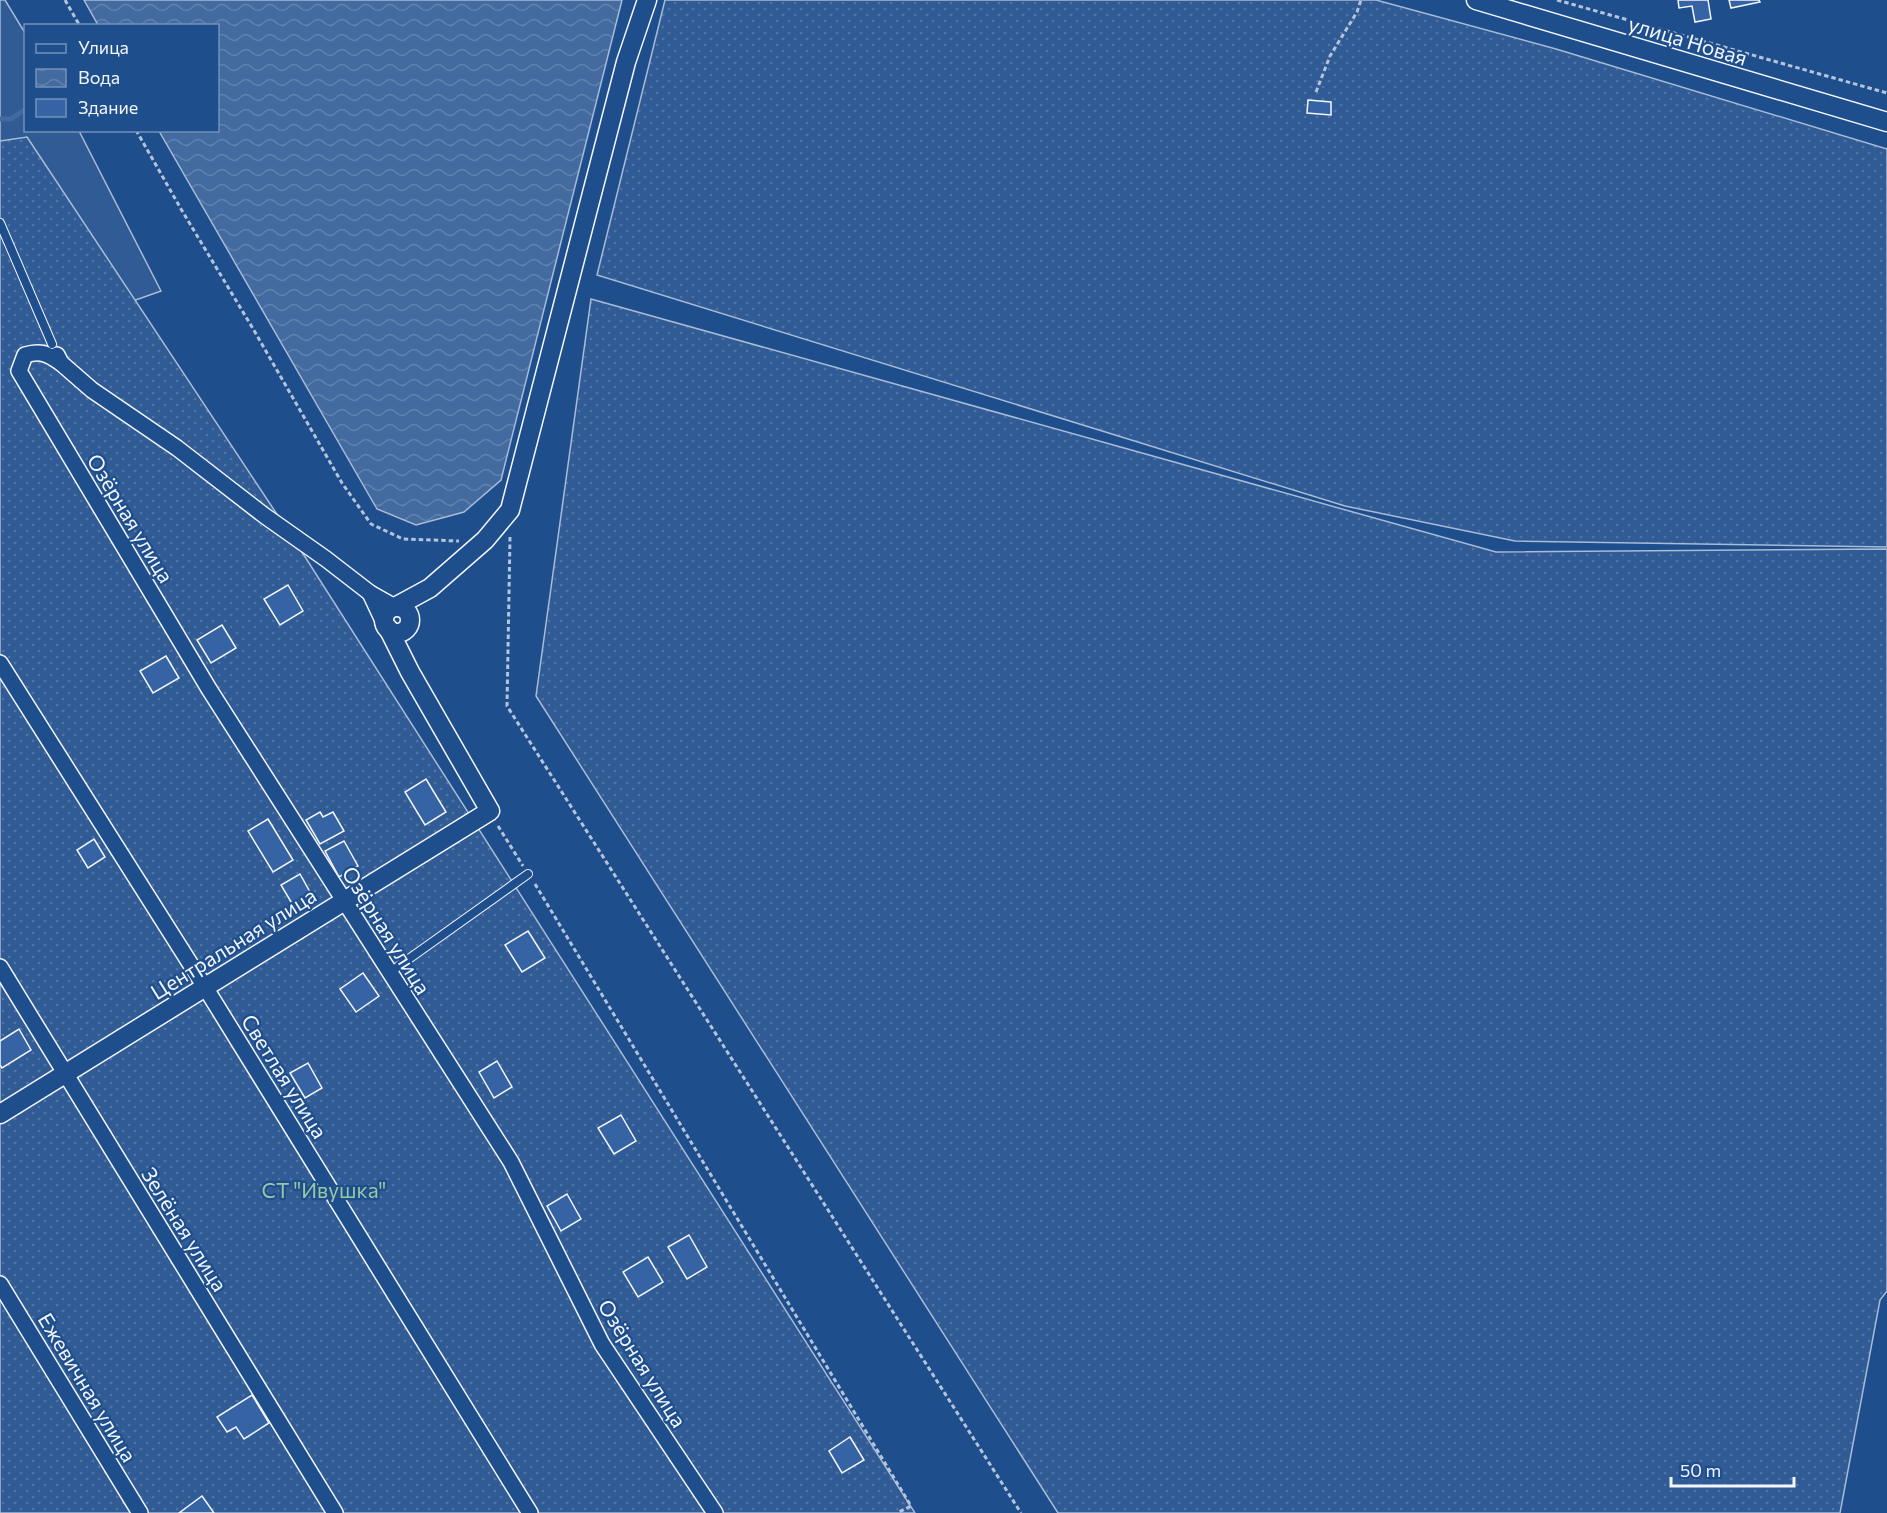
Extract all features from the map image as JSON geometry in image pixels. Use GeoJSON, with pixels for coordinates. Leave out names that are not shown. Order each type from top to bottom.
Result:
{"type":"FeatureCollection","features":[{"type":"Feature","properties":{"kind":"street"},"geometry":{"type":"LineString","coordinates":[[387,627],[386,614],[430,588],[485,540],[510,510],[626,62],[647,0]]}},
{"type":"Feature","properties":{"kind":"street","name":"улица Новая"},"geometry":{"type":"LineString","coordinates":[[1476,0],[1516,6],[1887,122]]}},
{"type":"Feature","properties":{"kind":"street"},"geometry":{"type":"LineString","coordinates":[[52,344],[62,363],[92,390],[177,448],[370,593],[406,611],[410,620],[407,651],[410,672]]}},
{"type":"Feature","properties":{"kind":"street","name":"Озёрная улица"},"geometry":{"type":"LineString","coordinates":[[62,363],[46,352],[34,352],[25,355],[18,371],[209,689],[511,1162],[602,1344],[715,1513]]}},
{"type":"Feature","properties":{"kind":"street"},"geometry":{"type":"LineString","coordinates":[[387,627],[395,632],[403,631],[430,588]]}},
{"type":"Feature","properties":{"kind":"street"},"geometry":{"type":"LineString","coordinates":[[370,593],[410,672],[490,811]]}},
{"type":"Feature","properties":{"kind":"street","name":"Светлая улица"},"geometry":{"type":"LineString","coordinates":[[0,663],[205,987],[530,1513]]}},
{"type":"Feature","properties":{"kind":"street","name":"Центральная улица"},"geometry":{"type":"LineString","coordinates":[[0,1114],[490,811]]}},
{"type":"Feature","properties":{"kind":"street","name":"Зелёная улица"},"geometry":{"type":"LineString","coordinates":[[0,967],[335,1513]]}},
{"type":"Feature","properties":{"kind":"street","name":"Ежевичная улица"},"geometry":{"type":"LineString","coordinates":[[0,1284],[140,1513]]}},
{"type":"Feature","properties":{"kind":"lane"},"geometry":{"type":"LineString","coordinates":[[0,223],[52,344]]}},
{"type":"Feature","properties":{"kind":"lane"},"geometry":{"type":"LineString","coordinates":[[389,973],[528,874]]}},
{"type":"Feature","properties":{"kind":"path"},"geometry":{"type":"LineString","coordinates":[[65,0],[79,24]]}},
{"type":"Feature","properties":{"kind":"path"},"geometry":{"type":"LineString","coordinates":[[1316,92],[1330,56],[1361,0]]}},
{"type":"Feature","properties":{"kind":"path"},"geometry":{"type":"LineString","coordinates":[[1557,0],[1887,93]]}},
{"type":"Feature","properties":{"kind":"path"},"geometry":{"type":"LineString","coordinates":[[137,132],[342,483],[371,524],[403,539],[485,540]]}},
{"type":"Feature","properties":{"kind":"path"},"geometry":{"type":"LineString","coordinates":[[510,510],[507,706],[1022,1513]]}},
{"type":"Feature","properties":{"kind":"path"},"geometry":{"type":"LineString","coordinates":[[490,811],[911,1506],[897,1513]]}},
{"type":"Feature","properties":{"kind":"shaded area"},"geometry":{"type":"Polygon","coordinates":[[[0,0],[5,0],[24,31],[24,132],[80,132],[161,291],[0,348],[0,0]]]}},
{"type":"Feature","properties":{"kind":"green space"},"geometry":{"type":"Polygon","coordinates":[[[665,0],[1376,0],[1556,49],[1887,149],[1887,547],[1515,541],[1345,506],[597,275],[665,0]]]}},
{"type":"Feature","properties":{"kind":"green space","name":"СТ \"Ивушка\""},"geometry":{"type":"Polygon","coordinates":[[[27,137],[300,549],[915,1513],[0,1513],[0,141],[27,137]]]}},
{"type":"Feature","properties":{"kind":"green space"},"geometry":{"type":"Polygon","coordinates":[[[591,299],[1496,552],[1887,549],[1887,1291],[1880,1300],[1840,1513],[1058,1513],[536,696],[591,299]]]}},
{"type":"Feature","properties":{"kind":"water"},"geometry":{"type":"Polygon","coordinates":[[[84,0],[622,0],[501,480],[464,512],[416,525],[377,509],[160,132],[219,132],[219,24],[97,24],[84,0]]]}},
{"type":"Feature","properties":{"kind":"building"},"geometry":{"type":"Polygon","coordinates":[[[1678,0],[1708,0],[1711,19],[1695,22],[1692,6],[1679,8],[1678,0]]]}},
{"type":"Feature","properties":{"kind":"building"},"geometry":{"type":"Polygon","coordinates":[[[1729,0],[1759,0],[1760,2],[1731,8],[1729,0]]]}},
{"type":"Feature","properties":{"kind":"building"},"geometry":{"type":"Polygon","coordinates":[[[1308,100],[1331,102],[1331,115],[1307,113],[1308,100]]]}},
{"type":"Feature","properties":{"kind":"building"},"geometry":{"type":"Polygon","coordinates":[[[288,585],[303,611],[280,625],[264,599],[288,585]]]}},
{"type":"Feature","properties":{"kind":"building"},"geometry":{"type":"Polygon","coordinates":[[[222,625],[236,648],[211,663],[197,640],[222,625]]]}},
{"type":"Feature","properties":{"kind":"building"},"geometry":{"type":"Polygon","coordinates":[[[166,656],[179,678],[153,693],[140,671],[166,656]]]}},
{"type":"Feature","properties":{"kind":"building"},"geometry":{"type":"Polygon","coordinates":[[[426,779],[446,812],[425,825],[405,792],[426,779]]]}},
{"type":"Feature","properties":{"kind":"building"},"geometry":{"type":"Polygon","coordinates":[[[320,812],[323,817],[333,812],[344,831],[320,844],[306,820],[320,812]]]}},
{"type":"Feature","properties":{"kind":"building"},"geometry":{"type":"Polygon","coordinates":[[[268,819],[293,860],[273,872],[248,831],[268,819]]]}},
{"type":"Feature","properties":{"kind":"building"},"geometry":{"type":"Polygon","coordinates":[[[94,839],[105,857],[88,868],[77,850],[94,839]]]}},
{"type":"Feature","properties":{"kind":"building"},"geometry":{"type":"Polygon","coordinates":[[[344,841],[358,866],[339,877],[325,851],[344,841]]]}},
{"type":"Feature","properties":{"kind":"building"},"geometry":{"type":"Polygon","coordinates":[[[300,874],[315,901],[297,912],[281,885],[300,874]]]}},
{"type":"Feature","properties":{"kind":"building"},"geometry":{"type":"Polygon","coordinates":[[[528,931],[545,958],[522,972],[505,945],[528,931]]]}},
{"type":"Feature","properties":{"kind":"building"},"geometry":{"type":"Polygon","coordinates":[[[363,973],[379,996],[356,1012],[340,989],[363,973]]]}},
{"type":"Feature","properties":{"kind":"building"},"geometry":{"type":"Polygon","coordinates":[[[19,1029],[31,1050],[2,1068],[0,1041],[19,1029]]]}},
{"type":"Feature","properties":{"kind":"building"},"geometry":{"type":"Polygon","coordinates":[[[497,1061],[512,1087],[494,1098],[479,1072],[497,1061]]]}},
{"type":"Feature","properties":{"kind":"building"},"geometry":{"type":"Polygon","coordinates":[[[308,1063],[322,1088],[305,1098],[290,1073],[308,1063]]]}},
{"type":"Feature","properties":{"kind":"building"},"geometry":{"type":"Polygon","coordinates":[[[621,1115],[636,1141],[614,1154],[598,1128],[621,1115]]]}},
{"type":"Feature","properties":{"kind":"building"},"geometry":{"type":"Polygon","coordinates":[[[567,1194],[581,1219],[561,1231],[547,1206],[567,1194]]]}},
{"type":"Feature","properties":{"kind":"building"},"geometry":{"type":"Polygon","coordinates":[[[689,1235],[707,1267],[687,1279],[668,1247],[689,1235]]]}},
{"type":"Feature","properties":{"kind":"building"},"geometry":{"type":"Polygon","coordinates":[[[648,1257],[663,1282],[638,1297],[623,1272],[648,1257]]]}},
{"type":"Feature","properties":{"kind":"building"},"geometry":{"type":"Polygon","coordinates":[[[252,1395],[269,1423],[244,1439],[236,1427],[227,1432],[217,1417],[252,1395]]]}},
{"type":"Feature","properties":{"kind":"building"},"geometry":{"type":"Polygon","coordinates":[[[850,1437],[864,1460],[842,1473],[829,1451],[850,1437]]]}},
{"type":"Feature","properties":{"kind":"building"},"geometry":{"type":"Polygon","coordinates":[[[202,1496],[214,1513],[179,1513],[202,1496]]]}},
{"type":"Feature","properties":{"kind":"waterway"},"geometry":{"type":"LineString","coordinates":[[0,119],[11,119],[24,110]]}}]}
